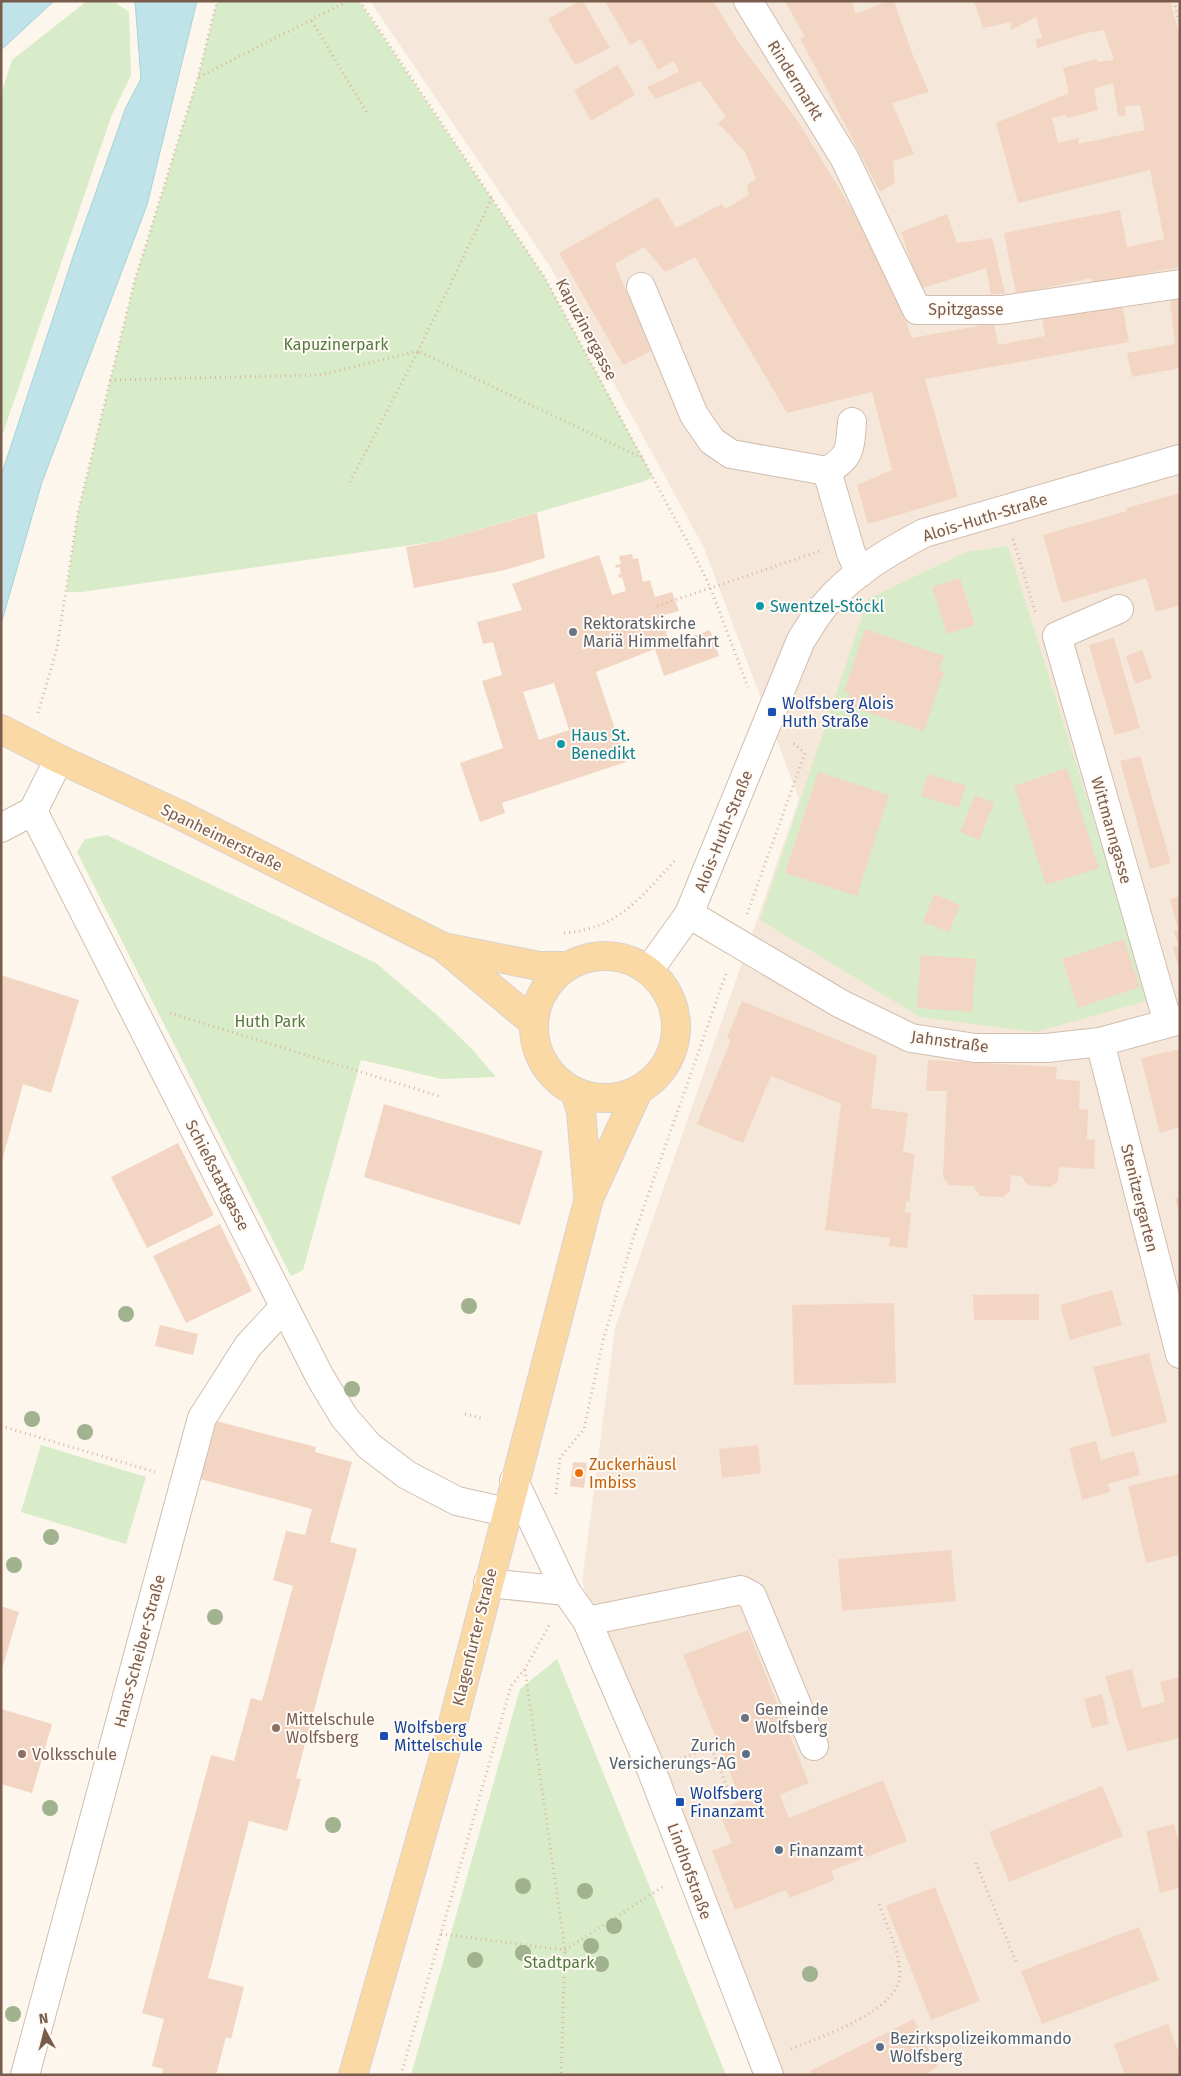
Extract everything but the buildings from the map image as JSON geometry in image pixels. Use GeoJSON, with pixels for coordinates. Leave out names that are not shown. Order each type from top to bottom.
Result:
{"type":"FeatureCollection","features":[{"type":"Feature","properties":{"kind":"main road","name":"Spanheimerstraße"},"geometry":{"type":"LineString","coordinates":[[6,731],[59,760],[176,813],[443,947],[534,1023]]}},
{"type":"Feature","properties":{"kind":"main road","name":"Spanheimerstraße"},"geometry":{"type":"LineString","coordinates":[[443,947],[539,966],[567,966]]}},
{"type":"Feature","properties":{"kind":"main road"},"geometry":{"type":"LineString","coordinates":[[608,956],[630,960],[649,970],[665,988],[675,1010],[677,1033],[671,1056],[657,1077],[638,1091],[617,1098],[603,1098],[575,1092],[557,1080],[544,1064],[536,1044],[534,1023],[537,1006],[544,991],[554,977],[567,966],[587,958],[608,956]]}},
{"type":"Feature","properties":{"kind":"main road","name":"Klagenfurter Straße"},"geometry":{"type":"LineString","coordinates":[[353,2075],[447,1746],[514,1481],[589,1198],[638,1091]]}},
{"type":"Feature","properties":{"kind":"main road","name":"Klagenfurter Straße"},"geometry":{"type":"LineString","coordinates":[[575,1092],[581,1111],[589,1198]]}},
{"type":"Feature","properties":{"kind":"street","name":"Rindermarkt"},"geometry":{"type":"LineString","coordinates":[[748,1],[845,159]]}},
{"type":"Feature","properties":{"kind":"street","name":"Spitzgasse"},"geometry":{"type":"LineString","coordinates":[[845,159],[916,310],[1002,310],[1180,284]]}},
{"type":"Feature","properties":{"kind":"street"},"geometry":{"type":"LineString","coordinates":[[641,287],[694,415],[712,441],[731,454],[827,471],[842,462],[850,447],[852,422]]}},
{"type":"Feature","properties":{"kind":"street","name":"Alois-Huth-Straße"},"geometry":{"type":"LineString","coordinates":[[649,970],[690,914],[801,640],[824,605],[860,573],[888,552],[924,533],[1180,459]]}},
{"type":"Feature","properties":{"kind":"street"},"geometry":{"type":"LineString","coordinates":[[827,471],[847,541],[860,573]]}},
{"type":"Feature","properties":{"kind":"street"},"geometry":{"type":"LineString","coordinates":[[1057,636],[1119,609]]}},
{"type":"Feature","properties":{"kind":"street","name":"Wittmanngasse"},"geometry":{"type":"LineString","coordinates":[[1057,636],[1174,1022]]}},
{"type":"Feature","properties":{"kind":"street"},"geometry":{"type":"LineString","coordinates":[[1,828],[33,811],[59,760]]}},
{"type":"Feature","properties":{"kind":"street","name":"Schießstattgasse"},"geometry":{"type":"LineString","coordinates":[[33,811],[284,1307],[320,1377],[344,1417],[369,1446],[407,1475],[457,1501],[506,1512]]}},
{"type":"Feature","properties":{"kind":"street","name":"Jahnstraße"},"geometry":{"type":"LineString","coordinates":[[690,914],[841,1004],[911,1038],[975,1048],[1046,1048],[1100,1042],[1174,1022]]}},
{"type":"Feature","properties":{"kind":"street","name":"Stenitzergarten"},"geometry":{"type":"LineString","coordinates":[[1100,1042],[1180,1354]]}},
{"type":"Feature","properties":{"kind":"street","name":"Hans-Scheiber-Straße"},"geometry":{"type":"LineString","coordinates":[[25,2075],[202,1418],[248,1346],[284,1307]]}},
{"type":"Feature","properties":{"kind":"street","name":"Lindhofstraße"},"geometry":{"type":"LineString","coordinates":[[514,1481],[566,1591],[587,1621],[651,1770],[766,2068]]}},
{"type":"Feature","properties":{"kind":"street"},"geometry":{"type":"LineString","coordinates":[[488,1583],[566,1591]]}},
{"type":"Feature","properties":{"kind":"street"},"geometry":{"type":"LineString","coordinates":[[587,1621],[741,1590],[752,1596],[814,1746]]}},
{"type":"Feature","properties":{"kind":"path"},"geometry":{"type":"LineString","coordinates":[[38,714],[57,648],[78,512],[134,283],[198,77],[216,1]]}},
{"type":"Feature","properties":{"kind":"path"},"geometry":{"type":"LineString","coordinates":[[198,77],[312,21],[348,1]]}},
{"type":"Feature","properties":{"kind":"path","name":"Kapuzinergasse"},"geometry":{"type":"LineString","coordinates":[[360,1],[545,278],[710,586],[750,693]]}},
{"type":"Feature","properties":{"kind":"path"},"geometry":{"type":"LineString","coordinates":[[1174,1],[1180,24]]}},
{"type":"Feature","properties":{"kind":"path"},"geometry":{"type":"LineString","coordinates":[[312,21],[367,113]]}},
{"type":"Feature","properties":{"kind":"path"},"geometry":{"type":"LineString","coordinates":[[350,482],[418,351],[492,198]]}},
{"type":"Feature","properties":{"kind":"path"},"geometry":{"type":"LineString","coordinates":[[110,380],[321,375],[418,351],[642,458]]}},
{"type":"Feature","properties":{"kind":"path"},"geometry":{"type":"LineString","coordinates":[[1005,509],[1034,611],[1057,636]]}},
{"type":"Feature","properties":{"kind":"path"},"geometry":{"type":"LineString","coordinates":[[657,606],[710,586],[847,541]]}},
{"type":"Feature","properties":{"kind":"path"},"geometry":{"type":"LineString","coordinates":[[29,710],[46,718]]}},
{"type":"Feature","properties":{"kind":"path"},"geometry":{"type":"LineString","coordinates":[[558,1499],[555,1490],[560,1458],[584,1429],[603,1340],[634,1235],[805,753],[786,737]]}},
{"type":"Feature","properties":{"kind":"path"},"geometry":{"type":"LineString","coordinates":[[559,934],[581,932],[608,924],[633,906],[682,852]]}},
{"type":"Feature","properties":{"kind":"path"},"geometry":{"type":"LineString","coordinates":[[133,1007],[145,1006],[442,1097]]}},
{"type":"Feature","properties":{"kind":"path"},"geometry":{"type":"LineString","coordinates":[[465,1414],[480,1418]]}},
{"type":"Feature","properties":{"kind":"path"},"geometry":{"type":"LineString","coordinates":[[1,1426],[184,1481]]}},
{"type":"Feature","properties":{"kind":"path"},"geometry":{"type":"LineString","coordinates":[[401,2075],[511,1686],[525,1669],[566,1591]]}},
{"type":"Feature","properties":{"kind":"path"},"geometry":{"type":"LineString","coordinates":[[525,1669],[565,1950],[561,2075]]}},
{"type":"Feature","properties":{"kind":"path"},"geometry":{"type":"LineString","coordinates":[[651,1770],[711,1747],[734,1804]]}},
{"type":"Feature","properties":{"kind":"path"},"geometry":{"type":"LineString","coordinates":[[976,1863],[1016,1962]]}},
{"type":"Feature","properties":{"kind":"path"},"geometry":{"type":"LineString","coordinates":[[441,1934],[565,1950],[690,1870]]}},
{"type":"Feature","properties":{"kind":"path"},"geometry":{"type":"LineString","coordinates":[[766,2068],[862,2018],[890,1998],[900,1976],[897,1954],[878,1901]]}},
{"type":"Feature","properties":{"kind":"shaded area"},"geometry":{"type":"Polygon","coordinates":[[[370,1],[1180,1],[1180,2075],[782,2075],[701,1896],[582,1582],[615,1328],[799,799],[704,548],[551,268],[370,1]]]}},
{"type":"Feature","properties":{"kind":"green space"},"geometry":{"type":"Polygon","coordinates":[[[87,1],[113,1],[129,12],[131,75],[111,117],[1,439],[1,94],[12,60],[87,1]]]}},
{"type":"Feature","properties":{"kind":"green space","name":"Kapuzinerpark"},"geometry":{"type":"Polygon","coordinates":[[[217,1],[359,1],[545,278],[653,477],[645,481],[440,541],[82,592],[66,592],[78,512],[134,283],[198,77],[217,1]]]}},
{"type":"Feature","properties":{"kind":"green space"},"geometry":{"type":"Polygon","coordinates":[[[1008,546],[1150,1000],[1036,1032],[920,1017],[760,920],[868,599],[966,552],[1008,546]]]}},
{"type":"Feature","properties":{"kind":"green space","name":"Huth Park"},"geometry":{"type":"Polygon","coordinates":[[[107,835],[376,963],[437,1015],[471,1048],[496,1077],[442,1079],[361,1060],[303,1270],[291,1276],[77,852],[85,839],[107,835]]]}},
{"type":"Feature","properties":{"kind":"green space"},"geometry":{"type":"Polygon","coordinates":[[[41,1445],[146,1477],[126,1544],[21,1512],[41,1445]]]}},
{"type":"Feature","properties":{"kind":"green space","name":"Stadtpark"},"geometry":{"type":"Polygon","coordinates":[[[557,1659],[726,2075],[411,2075],[520,1689],[557,1659]]]}},
{"type":"Feature","properties":{"kind":"water"},"geometry":{"type":"Polygon","coordinates":[[[1,1],[54,1],[1,50],[1,1]]]}},
{"type":"Feature","properties":{"kind":"water"},"geometry":{"type":"Polygon","coordinates":[[[135,1],[197,1],[147,205],[42,482],[1,624],[1,476],[75,251],[126,107],[141,79],[135,1]]]}},
{"type":"Feature","properties":{"kind":"place","name":"Swentzel-Stöckl"},"geometry":{"type":"Point","coordinates":[760,606]}},
{"type":"Feature","properties":{"kind":"place","name":"Rektoratskirche Mariä Himmelfahrt"},"geometry":{"type":"Point","coordinates":[573,632]}},
{"type":"Feature","properties":{"kind":"place","name":"Wolfsberg Alois Huth Straße"},"geometry":{"type":"Point","coordinates":[772,712]}},
{"type":"Feature","properties":{"kind":"place","name":"Haus St. Benedikt"},"geometry":{"type":"Point","coordinates":[561,744]}},
{"type":"Feature","properties":{"kind":"place","name":"Zuckerhäusl Imbiss"},"geometry":{"type":"Point","coordinates":[579,1473]}},
{"type":"Feature","properties":{"kind":"place","name":"Gemeinde Wolfsberg"},"geometry":{"type":"Point","coordinates":[745,1718]}},
{"type":"Feature","properties":{"kind":"place","name":"Mittelschule Wolfsberg"},"geometry":{"type":"Point","coordinates":[276,1728]}},
{"type":"Feature","properties":{"kind":"place","name":"Wolfsberg Mittelschule"},"geometry":{"type":"Point","coordinates":[384,1736]}},
{"type":"Feature","properties":{"kind":"place","name":"Volksschule"},"geometry":{"type":"Point","coordinates":[22,1754]}},
{"type":"Feature","properties":{"kind":"place","name":"Zurich Versicherungs-AG"},"geometry":{"type":"Point","coordinates":[746,1754]}},
{"type":"Feature","properties":{"kind":"place","name":"Wolfsberg Finanzamt"},"geometry":{"type":"Point","coordinates":[680,1802]}},
{"type":"Feature","properties":{"kind":"place","name":"Finanzamt"},"geometry":{"type":"Point","coordinates":[779,1850]}},
{"type":"Feature","properties":{"kind":"place","name":"Bezirkspolizeikommando Wolfsberg"},"geometry":{"type":"Point","coordinates":[880,2047]}}]}
